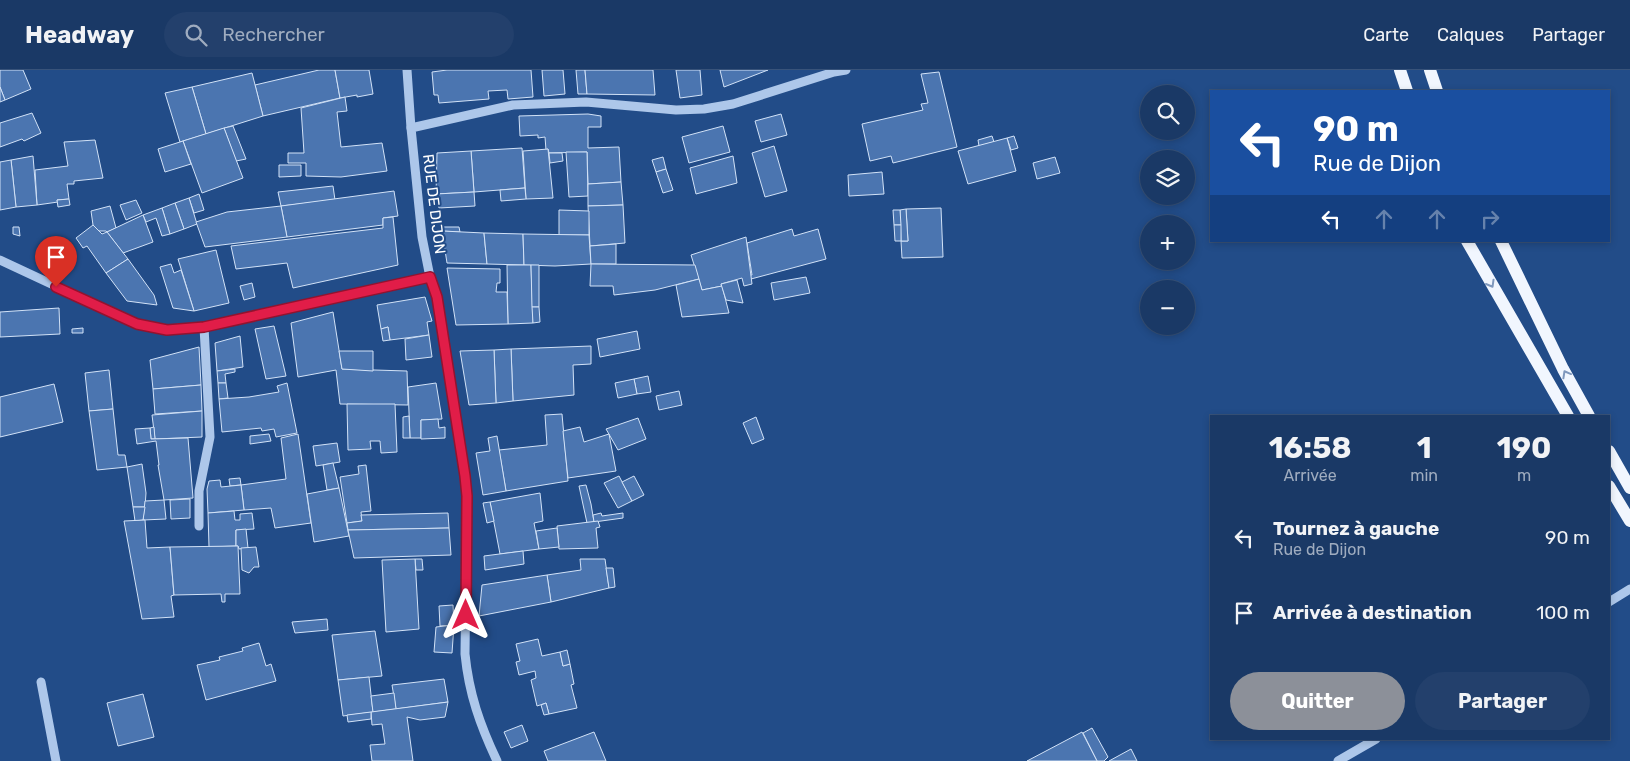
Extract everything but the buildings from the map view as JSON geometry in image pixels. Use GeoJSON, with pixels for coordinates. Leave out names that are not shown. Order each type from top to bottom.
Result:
{"type":"FeatureCollection","features":[{"type":"Feature","properties":{"kind":"main road"},"geometry":{"type":"LineString","coordinates":[[1400,70],[1407,90]]}},
{"type":"Feature","properties":{"kind":"main road"},"geometry":{"type":"LineString","coordinates":[[1430,70],[1437,90]]}},
{"type":"Feature","properties":{"kind":"main road"},"geometry":{"type":"LineString","coordinates":[[1468,242],[1567,415]]}},
{"type":"Feature","properties":{"kind":"main road"},"geometry":{"type":"LineString","coordinates":[[1501,242],[1563,369],[1588,415]]}},
{"type":"Feature","properties":{"kind":"main road"},"geometry":{"type":"LineString","coordinates":[[1610,453],[1630,488]]}},
{"type":"Feature","properties":{"kind":"main road"},"geometry":{"type":"LineString","coordinates":[[1610,488],[1630,521]]}},
{"type":"Feature","properties":{"kind":"street","name":"RUE DE DIJON"},"geometry":{"type":"LineString","coordinates":[[0,260],[137,324],[167,330],[204,327],[430,277],[422,237],[407,70]]}},
{"type":"Feature","properties":{"kind":"street"},"geometry":{"type":"LineString","coordinates":[[411,128],[513,105],[586,102],[676,110],[704,109],[733,104],[834,71],[846,70]]}},
{"type":"Feature","properties":{"kind":"street"},"geometry":{"type":"LineString","coordinates":[[430,277],[437,297],[466,489],[467,672],[470,692],[477,714],[497,761]]}},
{"type":"Feature","properties":{"kind":"street"},"geometry":{"type":"LineString","coordinates":[[199,526],[199,491],[210,437],[204,327]]}},
{"type":"Feature","properties":{"kind":"street"},"geometry":{"type":"LineString","coordinates":[[1610,601],[1630,589]]}},
{"type":"Feature","properties":{"kind":"street"},"geometry":{"type":"LineString","coordinates":[[41,682],[56,761]]}},
{"type":"Feature","properties":{"kind":"street"},"geometry":{"type":"LineString","coordinates":[[1338,761],[1374,740]]}},
{"type":"Feature","properties":{"kind":"route"},"geometry":{"type":"LineString","coordinates":[[56,287],[137,324],[167,330],[204,327],[430,277],[437,297],[465,476],[467,496],[466,615]]}}]}
